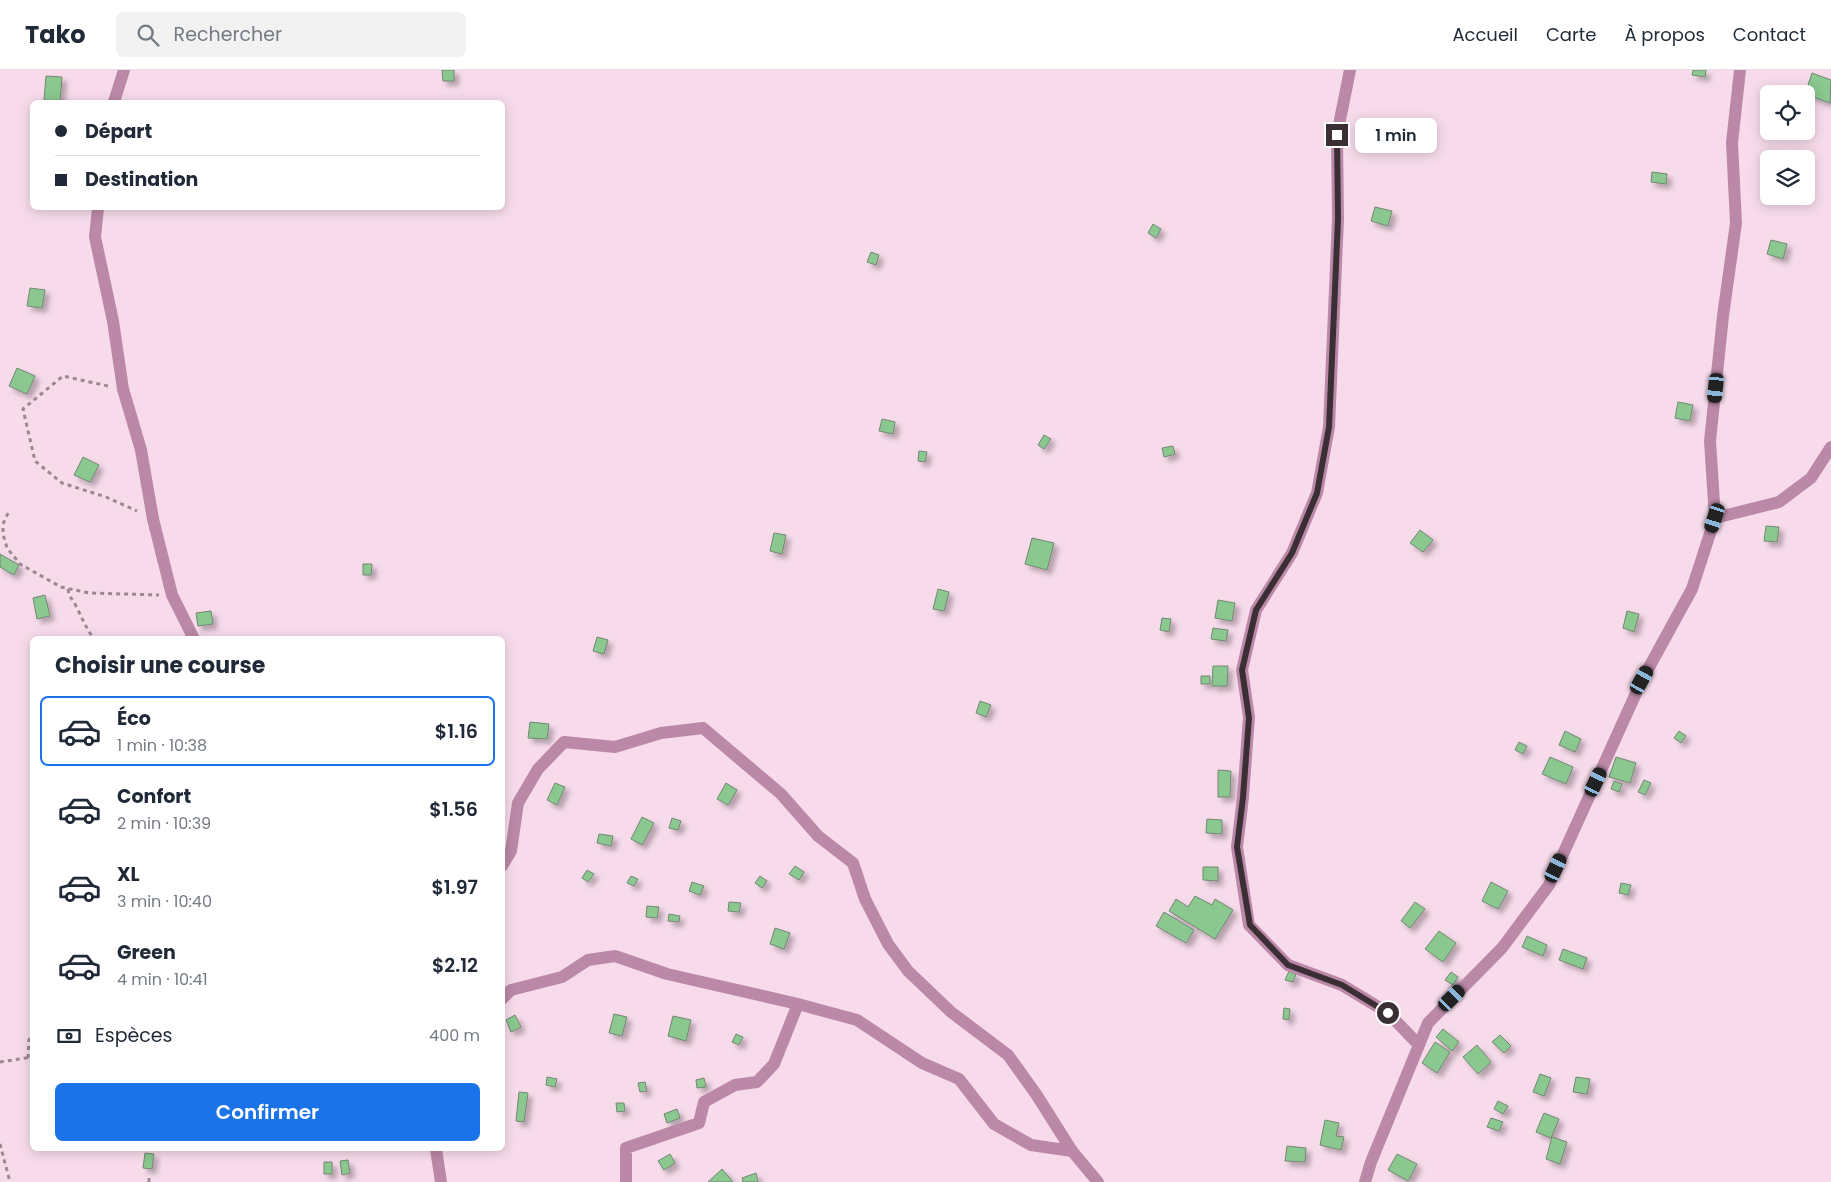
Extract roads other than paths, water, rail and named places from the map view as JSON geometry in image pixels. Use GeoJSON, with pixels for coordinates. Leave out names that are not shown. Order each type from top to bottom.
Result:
{"type":"FeatureCollection","features":[{"type":"Feature","properties":{"kind":"street"},"geometry":{"type":"LineString","coordinates":[[115,100],[124,70]]}},
{"type":"Feature","properties":{"kind":"street"},"geometry":{"type":"LineString","coordinates":[[1350,70],[1337,135],[1338,219],[1329,427],[1317,493],[1292,553],[1256,610],[1242,670],[1249,718],[1237,847],[1250,925],[1288,965],[1342,985],[1388,1013],[1419,1045]]}},
{"type":"Feature","properties":{"kind":"street"},"geometry":{"type":"LineString","coordinates":[[1365,1182],[1371,1162],[1428,1023],[1502,948],[1549,884],[1642,680],[1692,589],[1715,518],[1710,441],[1723,316],[1736,223],[1732,143],[1740,70]]}},
{"type":"Feature","properties":{"kind":"street"},"geometry":{"type":"LineString","coordinates":[[98,210],[95,237],[113,321],[123,389],[141,450],[154,519],[172,595],[192,636]]}},
{"type":"Feature","properties":{"kind":"street"},"geometry":{"type":"LineString","coordinates":[[1715,518],[1780,502],[1811,478],[1831,447]]}},
{"type":"Feature","properties":{"kind":"street"},"geometry":{"type":"LineString","coordinates":[[505,861],[511,852],[518,803],[538,769],[564,742],[615,747],[661,733],[703,728],[781,794],[818,836],[853,863],[864,899],[888,944],[908,971],[951,1012],[1008,1055],[1036,1094],[1072,1151],[1098,1182]]}},
{"type":"Feature","properties":{"kind":"street"},"geometry":{"type":"LineString","coordinates":[[505,996],[511,990],[562,976],[588,960],[615,956],[668,974],[798,1004],[857,1020],[922,1063],[959,1079],[994,1124],[1031,1145],[1072,1151]]}},
{"type":"Feature","properties":{"kind":"street"},"geometry":{"type":"LineString","coordinates":[[626,1182],[626,1148],[699,1123],[704,1102],[735,1085],[757,1082],[774,1064],[798,1004]]}},
{"type":"Feature","properties":{"kind":"street"},"geometry":{"type":"LineString","coordinates":[[436,1151],[441,1182]]}}]}
